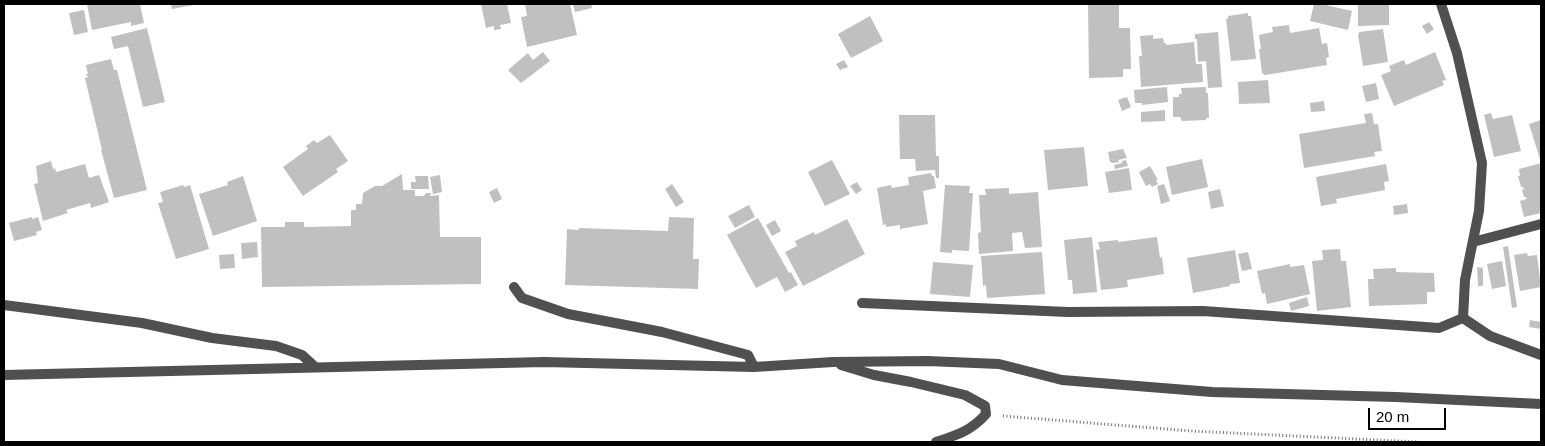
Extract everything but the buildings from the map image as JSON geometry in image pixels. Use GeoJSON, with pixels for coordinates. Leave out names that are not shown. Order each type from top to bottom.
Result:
{"type":"FeatureCollection","features":[{"type":"Feature","properties":{"kind":"street"},"geometry":{"type":"LineString","coordinates":[[1441,4],[1457,53],[1482,163],[1479,211],[1465,280],[1463,318]]}},
{"type":"Feature","properties":{"kind":"street"},"geometry":{"type":"LineString","coordinates":[[1473,242],[1541,224]]}},
{"type":"Feature","properties":{"kind":"street"},"geometry":{"type":"LineString","coordinates":[[514,287],[522,298],[568,314],[662,332],[748,354],[754,366]]}},
{"type":"Feature","properties":{"kind":"street"},"geometry":{"type":"LineString","coordinates":[[862,303],[1068,312],[1203,311],[1439,328],[1463,318]]}},
{"type":"Feature","properties":{"kind":"street"},"geometry":{"type":"LineString","coordinates":[[4,305],[142,323],[212,338],[276,346],[302,355],[314,366]]}},
{"type":"Feature","properties":{"kind":"street"},"geometry":{"type":"LineString","coordinates":[[1463,318],[1490,336],[1541,355]]}},
{"type":"Feature","properties":{"kind":"street"},"geometry":{"type":"LineString","coordinates":[[4,375],[314,366],[544,362],[754,366],[833,362],[927,361],[999,364],[1062,380],[1212,392],[1396,397],[1541,404]]}},
{"type":"Feature","properties":{"kind":"street"},"geometry":{"type":"LineString","coordinates":[[833,362],[874,375],[912,382],[965,396],[984,406],[986,414],[978,423],[964,433],[936,442]]}},
{"type":"Feature","properties":{"kind":"path"},"geometry":{"type":"LineString","coordinates":[[986,414],[1191,431],[1419,442]]}}]}
